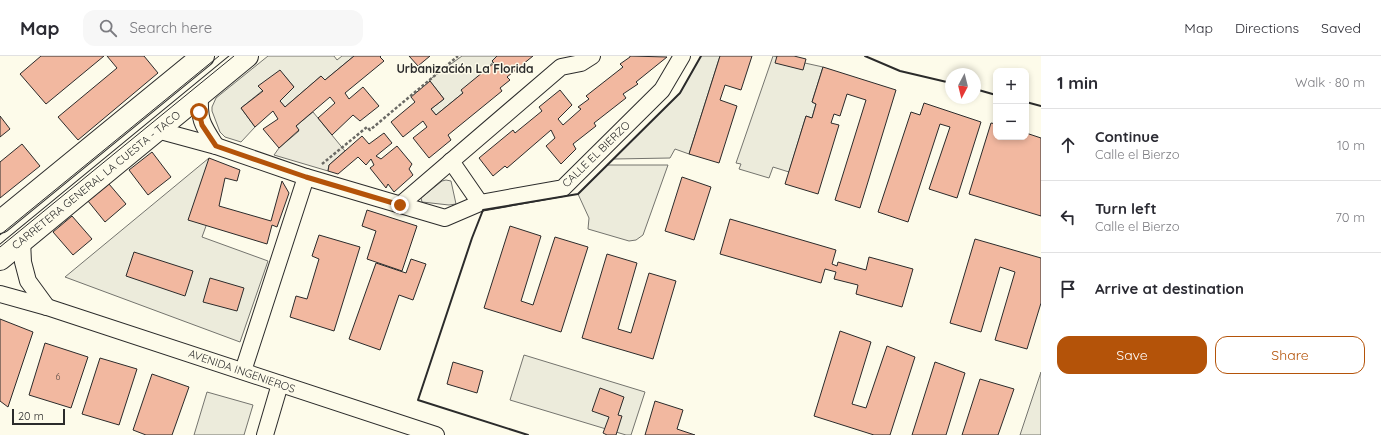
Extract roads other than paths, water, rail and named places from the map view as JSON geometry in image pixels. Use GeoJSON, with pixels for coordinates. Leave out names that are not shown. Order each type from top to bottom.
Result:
{"type":"FeatureCollection","features":[{"type":"Feature","properties":{"kind":"main road"},"geometry":{"type":"LineString","coordinates":[[0,222],[204,56]]}},
{"type":"Feature","properties":{"kind":"main road","name":"CARRETERA GENERAL LA CUESTA - TACO"},"geometry":{"type":"LineString","coordinates":[[0,259],[247,56]]}},
{"type":"Feature","properties":{"kind":"street"},"geometry":{"type":"LineString","coordinates":[[400,205],[560,67],[582,63],[592,56]]}},
{"type":"Feature","properties":{"kind":"street","name":"CALLE EL BIERZO"},"geometry":{"type":"LineString","coordinates":[[158,130],[216,146],[306,177],[445,218],[480,203],[563,188],[662,90],[682,56]]}},
{"type":"Feature","properties":{"kind":"street"},"geometry":{"type":"LineString","coordinates":[[200,95],[199,112],[202,125],[216,146]]}},
{"type":"Feature","properties":{"kind":"street"},"geometry":{"type":"LineString","coordinates":[[451,161],[480,203]]}},
{"type":"Feature","properties":{"kind":"street"},"geometry":{"type":"LineString","coordinates":[[243,371],[306,177]]}},
{"type":"Feature","properties":{"kind":"street"},"geometry":{"type":"LineString","coordinates":[[22,240],[22,262],[28,281],[47,307]]}},
{"type":"Feature","properties":{"kind":"street","name":"AVENIDA INGENIEROS"},"geometry":{"type":"LineString","coordinates":[[0,294],[47,307],[243,371],[398,429],[436,435]]}},
{"type":"Feature","properties":{"kind":"street"},"geometry":{"type":"LineString","coordinates":[[265,435],[280,384]]}},
{"type":"Feature","properties":{"kind":"tram line"},"geometry":{"type":"LineString","coordinates":[[0,235],[219,56]]}},
{"type":"Feature","properties":{"kind":"tram line"},"geometry":{"type":"LineString","coordinates":[[0,247],[234,56]]}},
{"type":"Feature","properties":{"kind":"district","name":"Urbanización La Florida"},"geometry":{"type":"Point","coordinates":[465,68]}}]}
